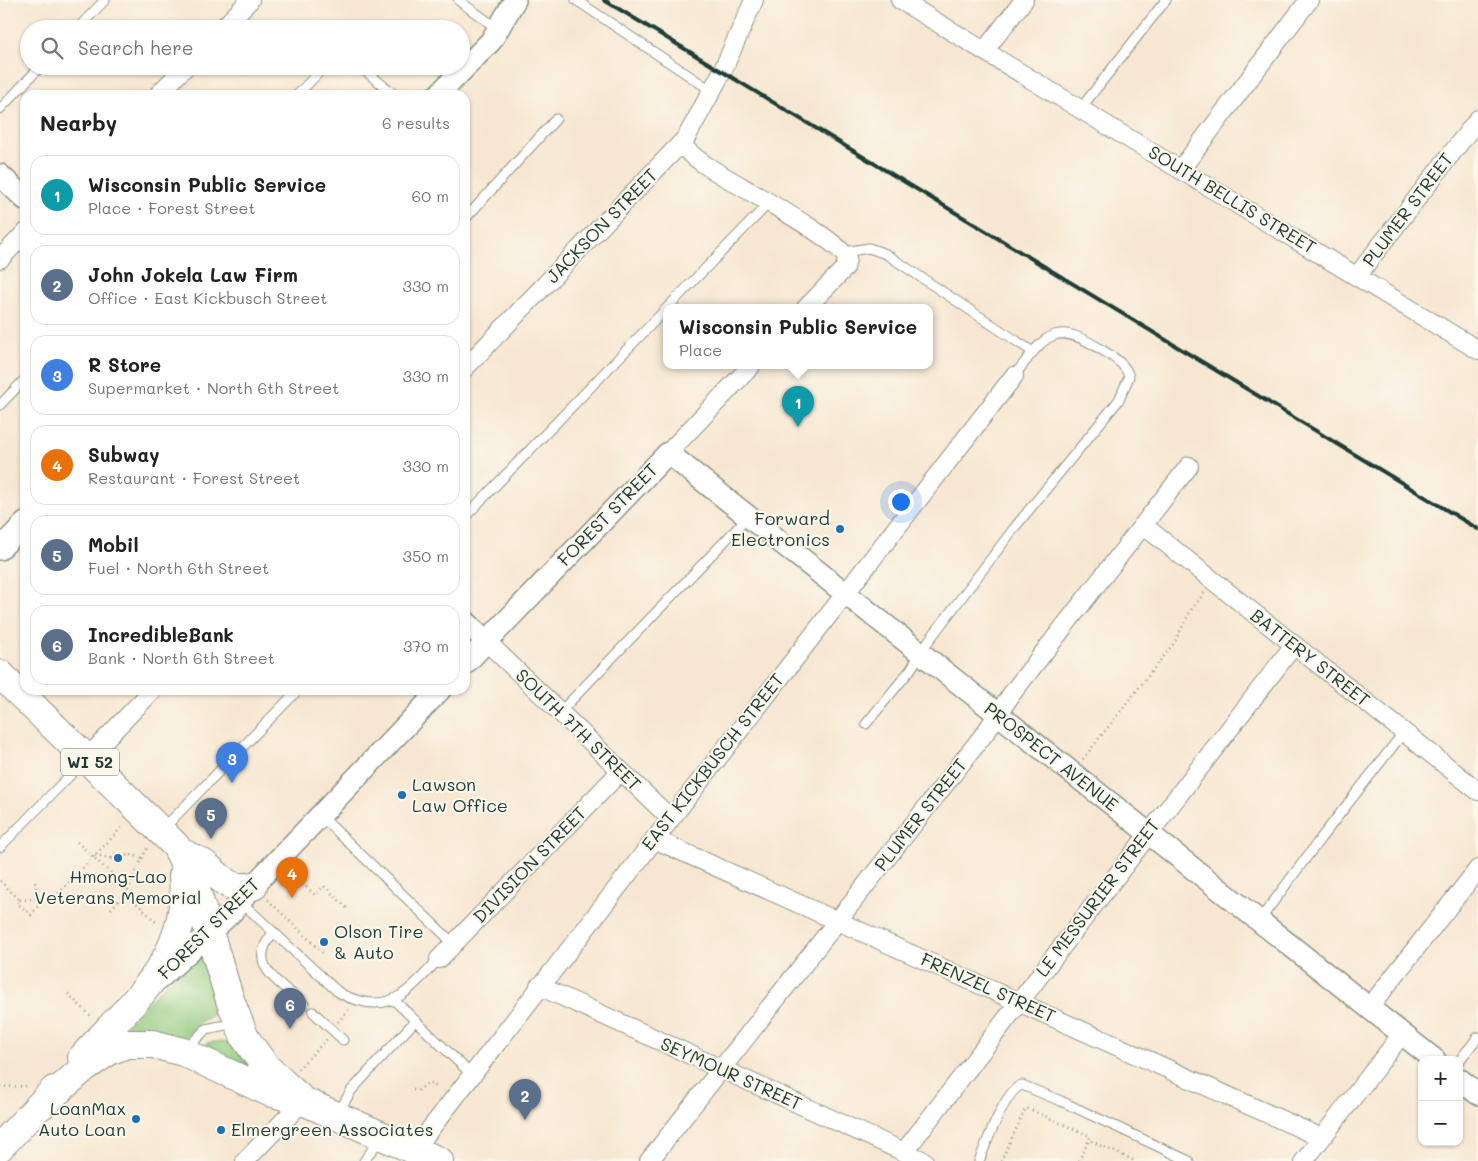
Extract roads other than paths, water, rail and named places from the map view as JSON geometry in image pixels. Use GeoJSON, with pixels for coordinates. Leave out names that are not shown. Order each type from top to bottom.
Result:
{"type":"FeatureCollection","features":[{"type":"Feature","properties":{"kind":"main road","name":"WI 52"},"geometry":{"type":"LineString","coordinates":[[10,680],[20,690]]}},
{"type":"Feature","properties":{"kind":"main road","name":"WI 52"},"geometry":{"type":"LineString","coordinates":[[24,695],[86,759],[155,838],[179,851]]}},
{"type":"Feature","properties":{"kind":"main road"},"geometry":{"type":"LineString","coordinates":[[179,851],[202,863],[230,885],[242,888],[254,895]]}},
{"type":"Feature","properties":{"kind":"main road"},"geometry":{"type":"LineString","coordinates":[[179,851],[194,883],[238,1022],[249,1046],[259,1060],[303,1100]]}},
{"type":"Feature","properties":{"kind":"main road"},"geometry":{"type":"LineString","coordinates":[[144,992],[165,960],[181,927],[184,890],[179,851]]}},
{"type":"Feature","properties":{"kind":"main road","name":"FOREST STREET"},"geometry":{"type":"LineString","coordinates":[[0,1147],[36,1095],[84,1055],[144,992]]}},
{"type":"Feature","properties":{"kind":"main road"},"geometry":{"type":"LineString","coordinates":[[36,1095],[116,1047],[147,1043],[183,1052],[269,1092],[303,1100],[439,1161]]}},
{"type":"Feature","properties":{"kind":"street"},"geometry":{"type":"LineString","coordinates":[[231,20],[250,0]]}},
{"type":"Feature","properties":{"kind":"street"},"geometry":{"type":"LineString","coordinates":[[470,62],[491,41],[515,0]]}},
{"type":"Feature","properties":{"kind":"street","name":"JACKSON STREET"},"geometry":{"type":"LineString","coordinates":[[470,363],[680,144],[722,72],[754,0]]}},
{"type":"Feature","properties":{"kind":"street","name":"SOUTH BELLIS STREET"},"geometry":{"type":"LineString","coordinates":[[900,0],[1181,168],[1478,350]]}},
{"type":"Feature","properties":{"kind":"street"},"geometry":{"type":"LineString","coordinates":[[985,50],[1024,0]]}},
{"type":"Feature","properties":{"kind":"street"},"geometry":{"type":"LineString","coordinates":[[1181,168],[1309,0]]}},
{"type":"Feature","properties":{"kind":"street"},"geometry":{"type":"LineString","coordinates":[[163,90],[177,75]]}},
{"type":"Feature","properties":{"kind":"street"},"geometry":{"type":"LineString","coordinates":[[443,90],[458,75]]}},
{"type":"Feature","properties":{"kind":"street","name":"PLUMER STREET"},"geometry":{"type":"LineString","coordinates":[[1357,276],[1478,119]]}},
{"type":"Feature","properties":{"kind":"street"},"geometry":{"type":"LineString","coordinates":[[680,144],[702,163],[822,235],[844,252],[847,259],[845,268],[810,304]]}},
{"type":"Feature","properties":{"kind":"street"},"geometry":{"type":"LineString","coordinates":[[0,175],[20,194]]}},
{"type":"Feature","properties":{"kind":"street"},"geometry":{"type":"LineString","coordinates":[[0,259],[20,238]]}},
{"type":"Feature","properties":{"kind":"street","name":"FOREST STREET"},"geometry":{"type":"LineString","coordinates":[[470,659],[748,369]]}},
{"type":"Feature","properties":{"kind":"street","name":"EAST KICKBUSCH STREET"},"geometry":{"type":"LineString","coordinates":[[414,1150],[539,986],[1014,376]]}},
{"type":"Feature","properties":{"kind":"street","name":"PROSPECT AVENUE"},"geometry":{"type":"LineString","coordinates":[[668,453],[1429,1056]]}},
{"type":"Feature","properties":{"kind":"street","name":"PLUMER STREET"},"geometry":{"type":"LineString","coordinates":[[649,1161],[838,921],[1189,466]]}},
{"type":"Feature","properties":{"kind":"street","name":"BATTERY STREET"},"geometry":{"type":"LineString","coordinates":[[1143,525],[1478,791]]}},
{"type":"Feature","properties":{"kind":"street"},"geometry":{"type":"LineString","coordinates":[[0,549],[20,528]]}},
{"type":"Feature","properties":{"kind":"street"},"geometry":{"type":"LineString","coordinates":[[470,626],[487,642]]}},
{"type":"Feature","properties":{"kind":"street","name":"SOUTH 7TH STREET"},"geometry":{"type":"LineString","coordinates":[[487,642],[670,818]]}},
{"type":"Feature","properties":{"kind":"street","name":"LE MESSURIER STREET"},"geometry":{"type":"LineString","coordinates":[[904,1152],[1294,645]]}},
{"type":"Feature","properties":{"kind":"street"},"geometry":{"type":"LineString","coordinates":[[86,759],[148,695]]}},
{"type":"Feature","properties":{"kind":"street","name":"FOREST STREET"},"geometry":{"type":"LineString","coordinates":[[144,992],[254,895],[320,816],[435,695]]}},
{"type":"Feature","properties":{"kind":"street","name":"DIVISION STREET"},"geometry":{"type":"LineString","coordinates":[[439,959],[621,771]]}},
{"type":"Feature","properties":{"kind":"street","name":"FRENZEL STREET"},"geometry":{"type":"LineString","coordinates":[[654,839],[1322,1138]]}},
{"type":"Feature","properties":{"kind":"street"},"geometry":{"type":"LineString","coordinates":[[1370,1008],[1478,869]]}},
{"type":"Feature","properties":{"kind":"street","name":"SEYMOUR STREET"},"geometry":{"type":"LineString","coordinates":[[539,986],[720,1070],[924,1161]]}},
{"type":"Feature","properties":{"kind":"street"},"geometry":{"type":"LineString","coordinates":[[1304,1161],[1402,1034]]}},
{"type":"Feature","properties":{"kind":"street"},"geometry":{"type":"LineString","coordinates":[[1463,1082],[1478,1094]]}},
{"type":"Feature","properties":{"kind":"street"},"geometry":{"type":"LineString","coordinates":[[245,1161],[303,1100]]}},
{"type":"Feature","properties":{"kind":"lane"},"geometry":{"type":"LineString","coordinates":[[86,20],[105,0]]}},
{"type":"Feature","properties":{"kind":"lane"},"geometry":{"type":"LineString","coordinates":[[458,0],[498,29]]}},
{"type":"Feature","properties":{"kind":"lane"},"geometry":{"type":"LineString","coordinates":[[576,0],[712,91]]}},
{"type":"Feature","properties":{"kind":"lane"},"geometry":{"type":"LineString","coordinates":[[1081,108],[1166,0]]}},
{"type":"Feature","properties":{"kind":"lane"},"geometry":{"type":"LineString","coordinates":[[0,109],[32,75]]}},
{"type":"Feature","properties":{"kind":"lane"},"geometry":{"type":"LineString","coordinates":[[302,90],[316,75]]}},
{"type":"Feature","properties":{"kind":"lane"},"geometry":{"type":"LineString","coordinates":[[370,75],[389,90]]}},
{"type":"Feature","properties":{"kind":"lane"},"geometry":{"type":"LineString","coordinates":[[470,214],[556,119]]}},
{"type":"Feature","properties":{"kind":"lane"},"geometry":{"type":"LineString","coordinates":[[671,304],[769,203]]}},
{"type":"Feature","properties":{"kind":"lane"},"geometry":{"type":"LineString","coordinates":[[844,252],[869,248],[886,254],[1033,352]]}},
{"type":"Feature","properties":{"kind":"lane"},"geometry":{"type":"LineString","coordinates":[[470,512],[663,312]]}},
{"type":"Feature","properties":{"kind":"lane"},"geometry":{"type":"LineString","coordinates":[[866,724],[911,670],[920,654],[1015,527],[1104,420],[1128,384],[1129,377],[1124,366],[1082,337],[1070,334],[1055,335],[1045,339],[1014,376]]}},
{"type":"Feature","properties":{"kind":"lane"},"geometry":{"type":"LineString","coordinates":[[0,405],[20,384]]}},
{"type":"Feature","properties":{"kind":"lane"},"geometry":{"type":"LineString","coordinates":[[560,712],[748,518]]}},
{"type":"Feature","properties":{"kind":"lane"},"geometry":{"type":"LineString","coordinates":[[155,838],[293,695]]}},
{"type":"Feature","properties":{"kind":"lane"},"geometry":{"type":"LineString","coordinates":[[1259,921],[1404,732]]}},
{"type":"Feature","properties":{"kind":"lane"},"geometry":{"type":"LineString","coordinates":[[0,847],[86,759]]}},
{"type":"Feature","properties":{"kind":"lane"},"geometry":{"type":"LineString","coordinates":[[320,816],[454,944]]}},
{"type":"Feature","properties":{"kind":"lane"},"geometry":{"type":"LineString","coordinates":[[254,895],[274,932],[345,996],[376,1004],[394,1000],[405,993],[439,959]]}},
{"type":"Feature","properties":{"kind":"lane"},"geometry":{"type":"LineString","coordinates":[[274,932],[263,947],[262,963],[271,974],[304,1004]]}},
{"type":"Feature","properties":{"kind":"lane"},"geometry":{"type":"LineString","coordinates":[[394,1000],[471,1074]]}},
{"type":"Feature","properties":{"kind":"lane"},"geometry":{"type":"LineString","coordinates":[[313,1012],[343,1040]]}},
{"type":"Feature","properties":{"kind":"lane"},"geometry":{"type":"LineString","coordinates":[[337,1115],[351,1091],[415,1020]]}},
{"type":"Feature","properties":{"kind":"lane"},"geometry":{"type":"LineString","coordinates":[[183,1052],[206,1029],[238,1022]]}},
{"type":"Feature","properties":{"kind":"lane"},"geometry":{"type":"LineString","coordinates":[[1463,1056],[1478,1037]]}},
{"type":"Feature","properties":{"kind":"lane"},"geometry":{"type":"LineString","coordinates":[[979,1161],[1009,1095],[1016,1087],[1022,1085],[1061,1100],[1190,1161]]}},
{"type":"Feature","properties":{"kind":"lane"},"geometry":{"type":"LineString","coordinates":[[364,1161],[383,1136]]}},
{"type":"Feature","properties":{"kind":"railway"},"geometry":{"type":"LineString","coordinates":[[604,0],[1478,529]]}},
{"type":"Feature","properties":{"kind":"place","name":"Wisconsin Public Service"},"geometry":{"type":"Point","coordinates":[798,427]}},
{"type":"Feature","properties":{"kind":"place","name":"Forward Electronics"},"geometry":{"type":"Point","coordinates":[840,529]}},
{"type":"Feature","properties":{"kind":"place","name":"R Store"},"geometry":{"type":"Point","coordinates":[232,783]}},
{"type":"Feature","properties":{"kind":"place","name":"Lawson Law Office"},"geometry":{"type":"Point","coordinates":[402,795]}},
{"type":"Feature","properties":{"kind":"place","name":"Mobil"},"geometry":{"type":"Point","coordinates":[211,839]}},
{"type":"Feature","properties":{"kind":"place","name":"Hmong-Lao Veterans Memorial"},"geometry":{"type":"Point","coordinates":[118,858]}},
{"type":"Feature","properties":{"kind":"place","name":"Subway"},"geometry":{"type":"Point","coordinates":[292,898]}},
{"type":"Feature","properties":{"kind":"place","name":"Olson Tire & Auto"},"geometry":{"type":"Point","coordinates":[324,942]}},
{"type":"Feature","properties":{"kind":"place","name":"IncredibleBank"},"geometry":{"type":"Point","coordinates":[290,1029]}},
{"type":"Feature","properties":{"kind":"place","name":"LoanMax Auto Loan"},"geometry":{"type":"Point","coordinates":[136,1119]}},
{"type":"Feature","properties":{"kind":"place","name":"John Jokela Law Firm"},"geometry":{"type":"Point","coordinates":[525,1120]}},
{"type":"Feature","properties":{"kind":"place","name":"Elmergreen Associates"},"geometry":{"type":"Point","coordinates":[221,1130]}}]}
